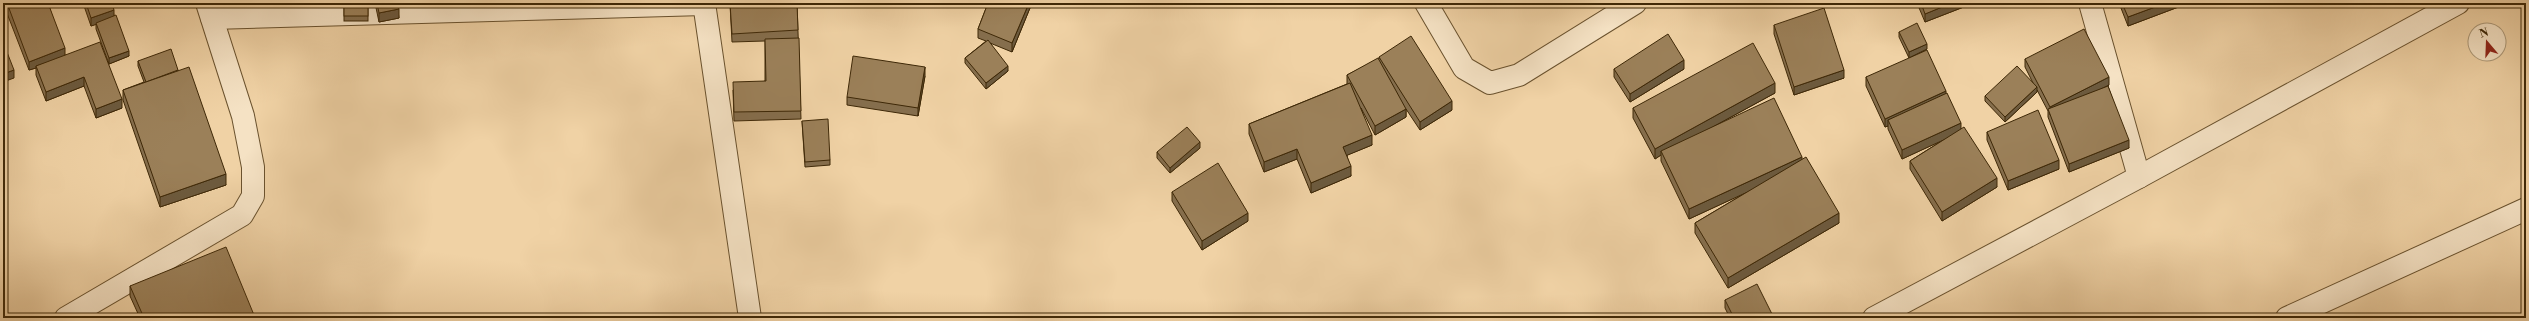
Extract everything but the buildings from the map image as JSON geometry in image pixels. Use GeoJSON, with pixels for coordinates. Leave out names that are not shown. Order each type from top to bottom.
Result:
{"type":"FeatureCollection","features":[{"type":"Feature","properties":{"kind":"street"},"geometry":{"type":"LineString","coordinates":[[1426,3],[1464,68],[1490,83],[1519,75],[1636,3]]}},
{"type":"Feature","properties":{"kind":"street"},"geometry":{"type":"LineString","coordinates":[[2090,3],[2139,177]]}},
{"type":"Feature","properties":{"kind":"street"},"geometry":{"type":"LineString","coordinates":[[66,318],[242,214],[253,196],[253,167],[243,116],[209,10],[704,4],[750,318]]}},
{"type":"Feature","properties":{"kind":"street"},"geometry":{"type":"LineString","coordinates":[[1874,318],[2139,177],[2445,6]]}},
{"type":"Feature","properties":{"kind":"street"},"geometry":{"type":"LineString","coordinates":[[2287,318],[2526,209]]}}]}
